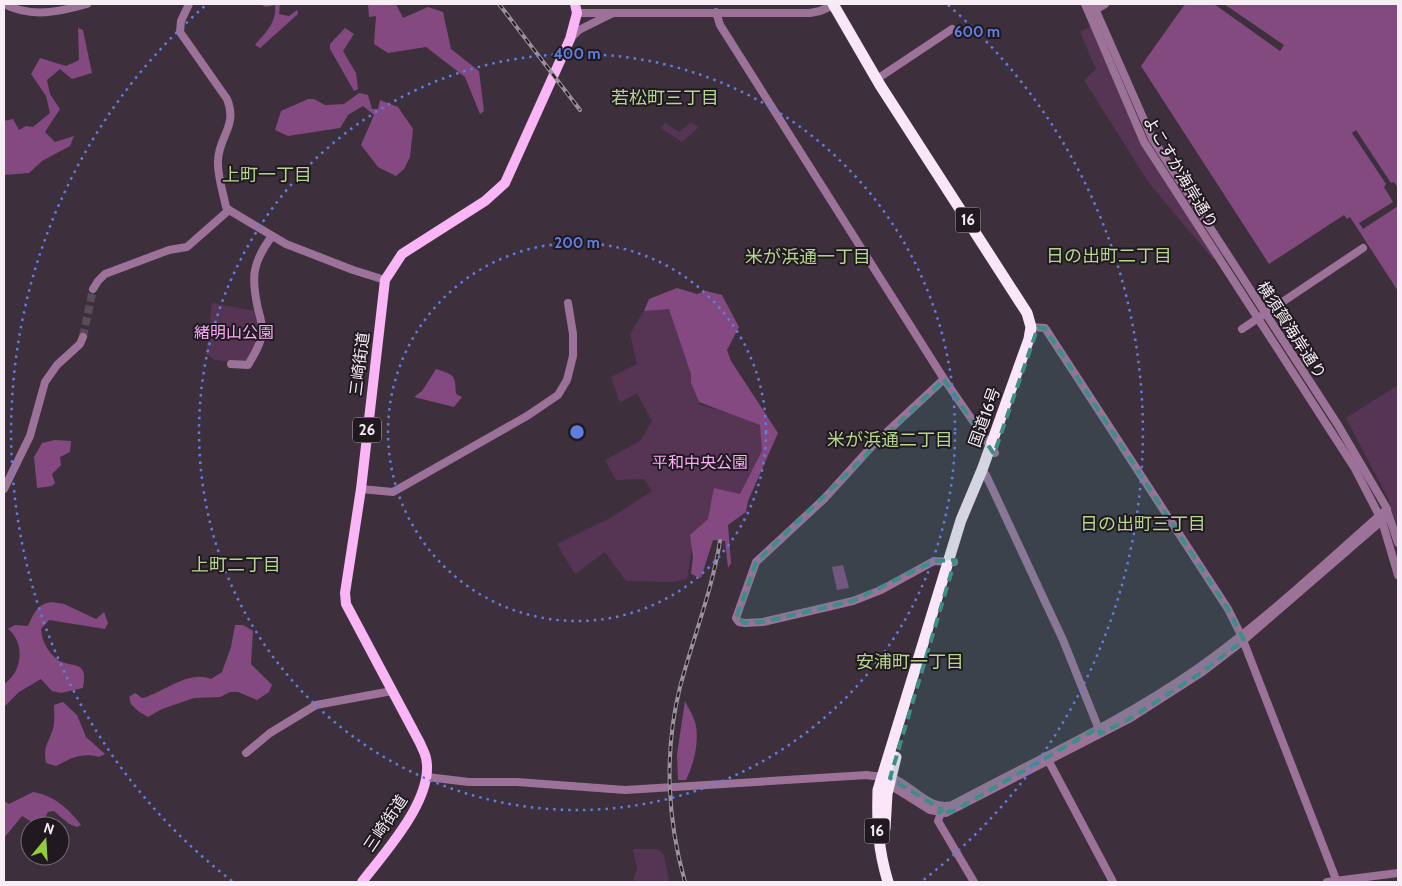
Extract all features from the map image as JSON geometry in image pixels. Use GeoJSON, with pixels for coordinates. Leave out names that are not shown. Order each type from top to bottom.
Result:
{"type":"FeatureCollection","features":[{"type":"Feature","properties":{"kind":"highway","name":"16"},"geometry":{"type":"LineString","coordinates":[[836,4],[880,77],[1033,309],[1034,327]]}},
{"type":"Feature","properties":{"kind":"highway","name":"国道16号"},"geometry":{"type":"LineString","coordinates":[[896,882],[886,849],[884,822],[886,780],[951,561],[1036,341],[1034,327]]}},
{"type":"Feature","properties":{"kind":"highway","name":"国道16号"},"geometry":{"type":"LineString","coordinates":[[886,780],[878,790],[877,825],[879,853],[888,882]]}},
{"type":"Feature","properties":{"kind":"main road","name":"三崎街道"},"geometry":{"type":"LineString","coordinates":[[362,882],[408,821],[422,794],[427,777],[426,758],[346,604],[345,594],[361,489],[385,280],[402,254],[485,201],[505,183],[570,39],[576,8]]}},
{"type":"Feature","properties":{"kind":"street"},"geometry":{"type":"LineString","coordinates":[[4,4],[30,13],[48,13],[87,4]]}},
{"type":"Feature","properties":{"kind":"street"},"geometry":{"type":"LineString","coordinates":[[189,4],[181,21],[180,32],[228,99],[231,112],[231,120],[218,162],[226,207],[272,236],[353,270],[385,280]]}},
{"type":"Feature","properties":{"kind":"street"},"geometry":{"type":"LineString","coordinates":[[576,8],[618,12],[810,13],[836,4]]}},
{"type":"Feature","properties":{"kind":"street","name":"よこすか海岸通り"},"geometry":{"type":"LineString","coordinates":[[1085,4],[1092,9],[1152,138]]}},
{"type":"Feature","properties":{"kind":"street"},"geometry":{"type":"LineString","coordinates":[[1092,9],[1105,4]]}},
{"type":"Feature","properties":{"kind":"street","name":"よこすか海岸通り"},"geometry":{"type":"LineString","coordinates":[[1092,9],[1144,142],[1257,319]]}},
{"type":"Feature","properties":{"kind":"street"},"geometry":{"type":"LineString","coordinates":[[570,39],[579,30],[618,12]]}},
{"type":"Feature","properties":{"kind":"street"},"geometry":{"type":"LineString","coordinates":[[716,12],[720,25],[944,379],[992,451]]}},
{"type":"Feature","properties":{"kind":"street"},"geometry":{"type":"LineString","coordinates":[[880,77],[952,29]]}},
{"type":"Feature","properties":{"kind":"street","name":"横須賀海岸通り"},"geometry":{"type":"LineString","coordinates":[[1152,138],[1264,314],[1338,425],[1388,512],[1398,543]]}},
{"type":"Feature","properties":{"kind":"street"},"geometry":{"type":"LineString","coordinates":[[93,289],[106,274],[169,250],[187,247],[229,210]]}},
{"type":"Feature","properties":{"kind":"street"},"geometry":{"type":"LineString","coordinates":[[231,364],[248,365],[257,349],[263,331],[254,290],[254,273],[258,258],[272,236]]}},
{"type":"Feature","properties":{"kind":"street"},"geometry":{"type":"LineString","coordinates":[[1242,329],[1363,248]]}},
{"type":"Feature","properties":{"kind":"street"},"geometry":{"type":"LineString","coordinates":[[361,489],[393,492],[550,401],[563,389],[570,372],[573,356],[573,334],[568,303]]}},
{"type":"Feature","properties":{"kind":"street","name":"横須賀海岸通り"},"geometry":{"type":"LineString","coordinates":[[1257,319],[1334,435],[1381,518],[1398,574]]}},
{"type":"Feature","properties":{"kind":"street"},"geometry":{"type":"LineString","coordinates":[[1034,327],[1045,328],[1228,608],[1242,637],[1337,881]]}},
{"type":"Feature","properties":{"kind":"street"},"geometry":{"type":"LineString","coordinates":[[4,489],[30,436],[45,382],[56,365],[80,344],[83,337]]}},
{"type":"Feature","properties":{"kind":"street"},"geometry":{"type":"LineString","coordinates":[[944,379],[880,438],[824,498],[756,562],[736,618],[739,622],[763,622],[853,601],[881,590],[934,561],[951,561]]}},
{"type":"Feature","properties":{"kind":"street"},"geometry":{"type":"LineString","coordinates":[[984,472],[1063,640],[1099,731]]}},
{"type":"Feature","properties":{"kind":"street"},"geometry":{"type":"LineString","coordinates":[[974,882],[938,821],[939,814],[945,807],[1099,731],[1199,668],[1242,637],[1388,512]]}},
{"type":"Feature","properties":{"kind":"street"},"geometry":{"type":"LineString","coordinates":[[246,753],[270,733],[316,705],[392,691]]}},
{"type":"Feature","properties":{"kind":"street"},"geometry":{"type":"LineString","coordinates":[[886,780],[939,814],[954,811],[1047,758]]}},
{"type":"Feature","properties":{"kind":"street"},"geometry":{"type":"LineString","coordinates":[[1047,758],[1113,882]]}},
{"type":"Feature","properties":{"kind":"street"},"geometry":{"type":"LineString","coordinates":[[427,777],[468,782],[517,782],[625,790],[836,775],[868,775],[886,780],[934,804],[945,807]]}},
{"type":"Feature","properties":{"kind":"street"},"geometry":{"type":"LineString","coordinates":[[924,798],[939,814]]}},
{"type":"Feature","properties":{"kind":"street"},"geometry":{"type":"LineString","coordinates":[[1327,882],[1398,874]]}},
{"type":"Feature","properties":{"kind":"highlighted area"},"geometry":{"type":"Polygon","coordinates":[[[1038,327],[1045,328],[1228,609],[1244,640],[1201,673],[1131,718],[1100,734],[1098,728],[954,811],[939,813],[942,810],[890,778],[955,560],[934,561],[853,601],[763,622],[745,623],[736,618],[756,562],[944,379],[994,454],[1038,327]]]}},
{"type":"Feature","properties":{"kind":"green space"},"geometry":{"type":"Polygon","coordinates":[[[1091,26],[1136,118],[1224,256],[1213,259],[1149,183],[1084,80],[1096,69],[1080,32],[1091,26]]]}},
{"type":"Feature","properties":{"kind":"green space"},"geometry":{"type":"Polygon","coordinates":[[[665,123],[679,132],[690,123],[699,127],[682,142],[661,128],[665,123]]]}},
{"type":"Feature","properties":{"kind":"green space","name":"緒明山公園"},"geometry":{"type":"Polygon","coordinates":[[[212,303],[255,311],[258,337],[247,361],[243,363],[215,360],[206,354],[212,303]]]}},
{"type":"Feature","properties":{"kind":"green space","name":"平和中央公園"},"geometry":{"type":"Polygon","coordinates":[[[673,303],[692,365],[691,383],[700,405],[754,419],[769,435],[745,499],[694,535],[687,579],[673,582],[626,581],[605,552],[575,574],[557,544],[612,517],[652,491],[644,479],[616,480],[605,460],[640,441],[652,421],[637,393],[620,403],[611,377],[637,364],[630,334],[644,311],[673,303]]]}},
{"type":"Feature","properties":{"kind":"green space"},"geometry":{"type":"Polygon","coordinates":[[[1398,385],[1398,528],[1388,498],[1346,418],[1398,385]]]}},
{"type":"Feature","properties":{"kind":"green space"},"geometry":{"type":"Polygon","coordinates":[[[633,849],[658,849],[664,855],[669,882],[633,882],[637,869],[633,849]]]}},
{"type":"Feature","properties":{"kind":"shaded area"},"geometry":{"type":"Polygon","coordinates":[[[259,4],[280,4],[279,14],[289,16],[297,10],[298,14],[260,48],[255,45],[270,27],[274,17],[275,5],[266,7],[259,4]]]}},
{"type":"Feature","properties":{"kind":"shaded area"},"geometry":{"type":"Polygon","coordinates":[[[368,4],[396,4],[403,18],[428,7],[443,12],[451,49],[479,71],[484,111],[480,114],[465,77],[426,47],[388,53],[374,44],[376,16],[369,17],[368,4]]]}},
{"type":"Feature","properties":{"kind":"shaded area"},"geometry":{"type":"Polygon","coordinates":[[[1185,4],[1214,4],[1280,51],[1284,45],[1224,4],[1398,4],[1398,291],[1350,217],[1347,219],[1344,215],[1269,264],[1141,66],[1185,4]]]}},
{"type":"Feature","properties":{"kind":"shaded area"},"geometry":{"type":"Polygon","coordinates":[[[78,28],[83,30],[92,73],[72,79],[60,69],[47,80],[50,94],[60,109],[45,132],[55,142],[74,136],[70,146],[42,161],[29,173],[4,175],[4,121],[13,119],[19,130],[26,126],[33,127],[50,113],[46,96],[31,74],[40,58],[66,66],[79,60],[78,28]]]}},
{"type":"Feature","properties":{"kind":"shaded area"},"geometry":{"type":"Polygon","coordinates":[[[345,28],[354,34],[343,51],[356,73],[358,89],[354,91],[330,49],[330,44],[345,28]]]}},
{"type":"Feature","properties":{"kind":"shaded area"},"geometry":{"type":"Polygon","coordinates":[[[359,93],[368,95],[372,109],[378,109],[380,100],[398,107],[413,129],[410,157],[404,169],[396,176],[378,167],[361,145],[374,115],[363,106],[348,115],[340,128],[288,136],[275,130],[281,111],[308,99],[314,99],[325,105],[344,104],[359,93]]]}},
{"type":"Feature","properties":{"kind":"shaded area"},"geometry":{"type":"Polygon","coordinates":[[[677,288],[697,294],[706,291],[722,295],[739,327],[727,350],[731,361],[778,433],[748,501],[746,512],[728,525],[731,563],[728,568],[725,541],[713,540],[701,578],[691,574],[693,557],[690,535],[708,519],[714,488],[740,494],[762,451],[760,425],[699,402],[691,383],[691,374],[669,309],[644,311],[649,299],[677,288]]]}},
{"type":"Feature","properties":{"kind":"shaded area"},"geometry":{"type":"Polygon","coordinates":[[[436,369],[447,373],[454,379],[456,394],[462,397],[454,407],[414,397],[422,391],[436,369]]]}},
{"type":"Feature","properties":{"kind":"shaded area"},"geometry":{"type":"Polygon","coordinates":[[[55,440],[71,441],[70,452],[60,457],[61,465],[52,474],[55,483],[52,486],[37,488],[34,457],[42,443],[55,440]]]}},
{"type":"Feature","properties":{"kind":"shaded area"},"geometry":{"type":"Polygon","coordinates":[[[843,565],[849,588],[837,590],[832,567],[843,565]]]}},
{"type":"Feature","properties":{"kind":"shaded area"},"geometry":{"type":"Polygon","coordinates":[[[52,602],[64,604],[96,619],[104,612],[108,623],[105,629],[49,620],[41,629],[46,646],[53,656],[62,662],[81,668],[84,678],[83,688],[61,693],[52,691],[41,679],[19,692],[4,707],[4,684],[15,673],[20,658],[18,642],[8,629],[15,625],[28,626],[39,607],[52,602]]]}},
{"type":"Feature","properties":{"kind":"shaded area"},"geometry":{"type":"Polygon","coordinates":[[[235,625],[243,625],[253,631],[251,664],[272,685],[269,692],[257,700],[238,692],[230,692],[220,697],[194,698],[162,709],[148,717],[131,704],[129,697],[135,693],[142,698],[186,679],[203,677],[211,679],[222,672],[231,647],[235,625]]]}},
{"type":"Feature","properties":{"kind":"shaded area"},"geometry":{"type":"Polygon","coordinates":[[[685,701],[695,722],[697,736],[694,759],[686,780],[678,780],[677,754],[685,701]]]}},
{"type":"Feature","properties":{"kind":"shaded area"},"geometry":{"type":"Polygon","coordinates":[[[63,702],[77,715],[86,737],[105,754],[99,757],[87,755],[77,757],[56,766],[46,763],[46,749],[54,726],[54,705],[63,702]]]}},
{"type":"Feature","properties":{"kind":"shaded area"},"geometry":{"type":"Polygon","coordinates":[[[33,792],[48,796],[71,813],[81,825],[77,827],[70,824],[70,816],[60,816],[54,811],[48,812],[46,816],[20,816],[4,838],[4,801],[9,804],[33,792]]]}},
{"type":"Feature","properties":{"kind":"pier"},"geometry":{"type":"Polygon","coordinates":[[[1356,130],[1391,183],[1394,182],[1398,188],[1398,206],[1363,229],[1359,223],[1393,202],[1384,187],[1386,184],[1352,133],[1356,130]]]}},
{"type":"Feature","properties":{"kind":"tunnel"},"geometry":{"type":"LineString","coordinates":[[83,337],[93,289]]}},
{"type":"Feature","properties":{"kind":"railway"},"geometry":{"type":"LineString","coordinates":[[499,4],[580,110]]}},
{"type":"Feature","properties":{"kind":"railway"},"geometry":{"type":"LineString","coordinates":[[685,882],[674,834],[671,809],[670,760],[672,736],[680,687],[717,560],[720,541]]}},
{"type":"Feature","properties":{"kind":"district","name":"若松町三丁目"},"geometry":{"type":"Point","coordinates":[665,98]}},
{"type":"Feature","properties":{"kind":"district","name":"上町一丁目"},"geometry":{"type":"Point","coordinates":[267,175]}},
{"type":"Feature","properties":{"kind":"district","name":"日の出町二丁目"},"geometry":{"type":"Point","coordinates":[1109,256]}},
{"type":"Feature","properties":{"kind":"district","name":"米が浜通一丁目"},"geometry":{"type":"Point","coordinates":[808,257]}},
{"type":"Feature","properties":{"kind":"district","name":"米が浜通二丁目"},"geometry":{"type":"Point","coordinates":[890,440]}},
{"type":"Feature","properties":{"kind":"district","name":"日の出町三丁目"},"geometry":{"type":"Point","coordinates":[1143,524]}},
{"type":"Feature","properties":{"kind":"district","name":"上町二丁目"},"geometry":{"type":"Point","coordinates":[236,565]}},
{"type":"Feature","properties":{"kind":"district","name":"安浦町一丁目"},"geometry":{"type":"Point","coordinates":[910,662]}}]}
